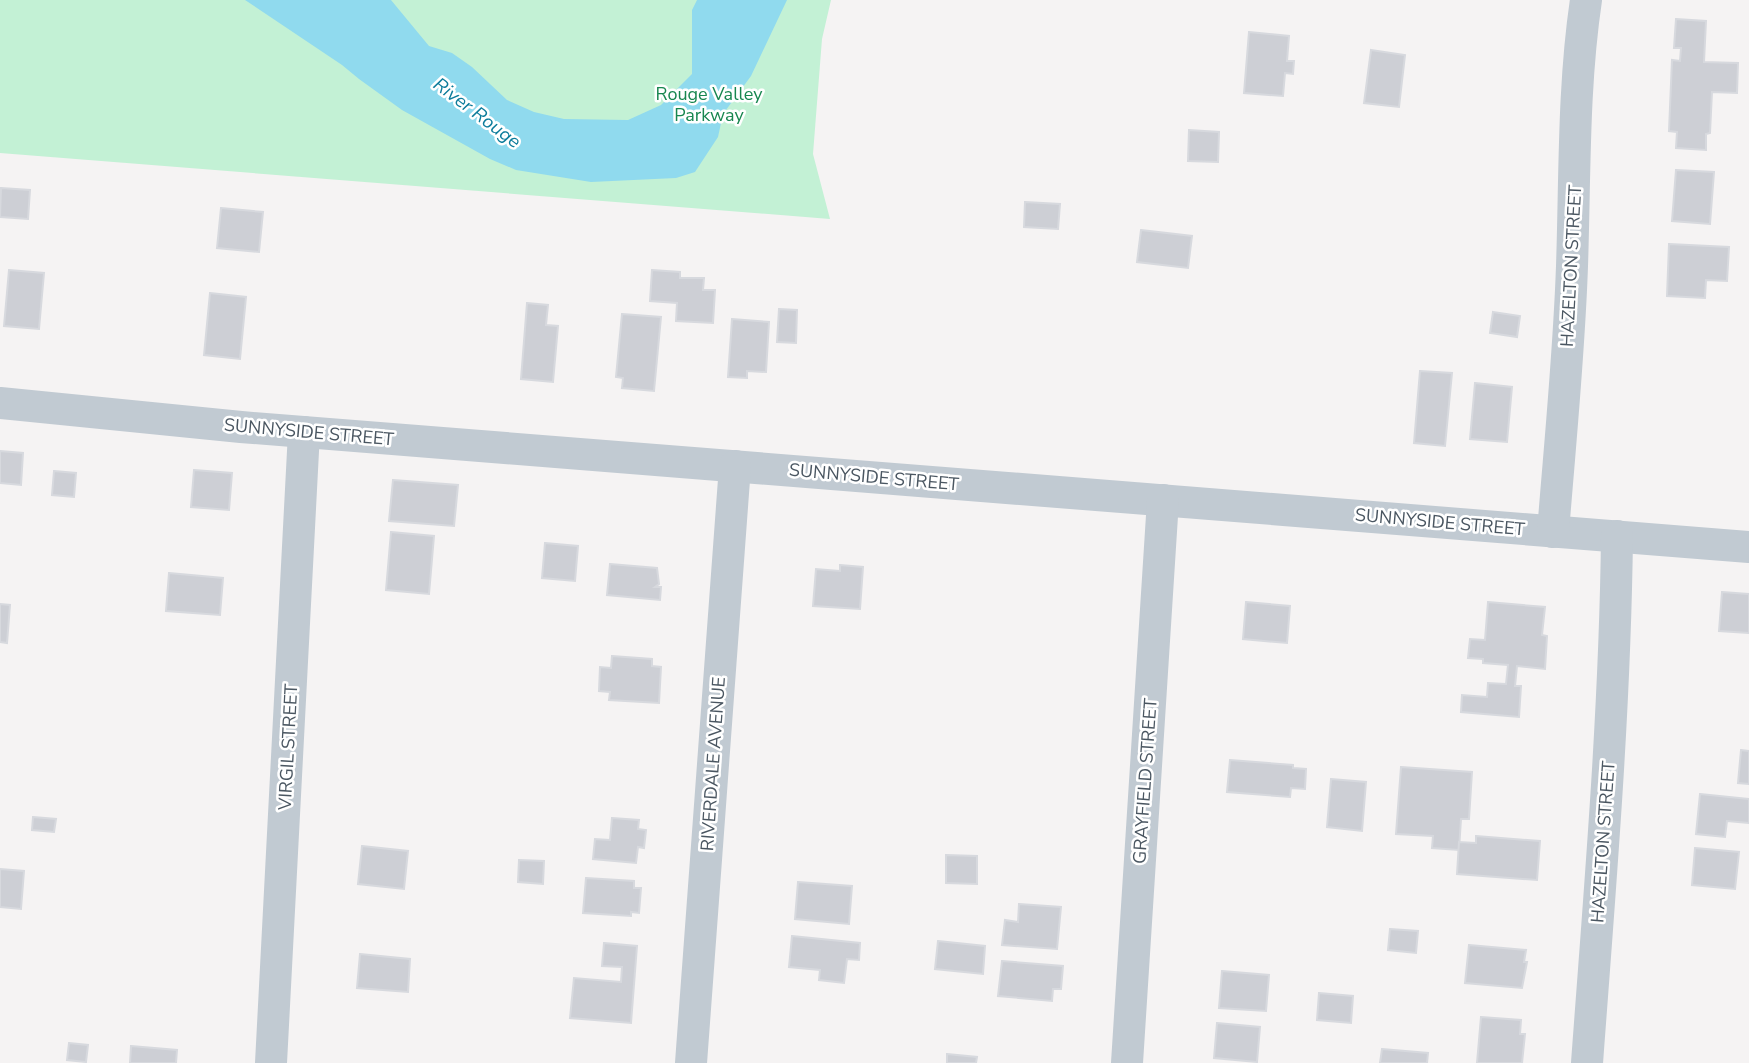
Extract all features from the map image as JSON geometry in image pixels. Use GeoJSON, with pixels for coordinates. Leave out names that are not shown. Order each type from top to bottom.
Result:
{"type":"FeatureCollection","features":[{"type":"Feature","properties":{"kind":"street","name":"HAZELTON STREET"},"geometry":{"type":"LineString","coordinates":[[1553,532],[1570,310],[1582,27],[1586,0]]}},
{"type":"Feature","properties":{"kind":"street","name":"SUNNYSIDE STREET"},"geometry":{"type":"LineString","coordinates":[[0,403],[304,432],[1749,547]]}},
{"type":"Feature","properties":{"kind":"street","name":"VIRGIL STREET"},"geometry":{"type":"LineString","coordinates":[[271,1063],[304,432]]}},
{"type":"Feature","properties":{"kind":"street","name":"RIVERDALE AVENUE"},"geometry":{"type":"LineString","coordinates":[[691,1063],[735,466]]}},
{"type":"Feature","properties":{"kind":"street","name":"GRAYFIELD STREET"},"geometry":{"type":"LineString","coordinates":[[1127,1063],[1163,500]]}},
{"type":"Feature","properties":{"kind":"street","name":"HAZELTON STREET"},"geometry":{"type":"LineString","coordinates":[[1587,1063],[1607,799],[1617,536]]}},
{"type":"Feature","properties":{"kind":"green space","name":"Rouge Valley Parkway"},"geometry":{"type":"Polygon","coordinates":[[[0,0],[831,0],[822,39],[813,154],[830,219],[0,153],[0,0]]]}},
{"type":"Feature","properties":{"kind":"water","name":"River Rouge"},"geometry":{"type":"Polygon","coordinates":[[[245,0],[391,0],[429,46],[452,53],[472,67],[507,100],[534,112],[564,119],[628,120],[661,105],[692,74],[692,10],[697,0],[787,0],[751,76],[723,114],[718,137],[695,172],[676,178],[591,182],[516,170],[490,159],[402,110],[342,65],[245,0]]]}},
{"type":"Feature","properties":{"kind":"building"},"geometry":{"type":"Polygon","coordinates":[[[1676,19],[1706,21],[1704,62],[1738,63],[1737,93],[1712,92],[1710,133],[1706,134],[1706,150],[1676,148],[1677,132],[1669,131],[1672,60],[1680,61],[1681,48],[1674,48],[1676,19]]]}},
{"type":"Feature","properties":{"kind":"building"},"geometry":{"type":"Polygon","coordinates":[[[1249,32],[1289,36],[1287,61],[1294,61],[1293,74],[1285,73],[1283,96],[1244,93],[1249,32]]]}},
{"type":"Feature","properties":{"kind":"building"},"geometry":{"type":"Polygon","coordinates":[[[1371,50],[1405,55],[1399,107],[1364,103],[1371,50]]]}},
{"type":"Feature","properties":{"kind":"building"},"geometry":{"type":"Polygon","coordinates":[[[1189,130],[1219,132],[1218,162],[1188,161],[1189,130]]]}},
{"type":"Feature","properties":{"kind":"building"},"geometry":{"type":"Polygon","coordinates":[[[1676,170],[1714,172],[1710,224],[1672,221],[1676,170]]]}},
{"type":"Feature","properties":{"kind":"building"},"geometry":{"type":"Polygon","coordinates":[[[1,188],[30,190],[28,219],[0,217],[1,188]]]}},
{"type":"Feature","properties":{"kind":"building"},"geometry":{"type":"Polygon","coordinates":[[[1025,202],[1060,204],[1058,229],[1024,227],[1025,202]]]}},
{"type":"Feature","properties":{"kind":"building"},"geometry":{"type":"Polygon","coordinates":[[[221,208],[263,212],[259,252],[217,248],[221,208]]]}},
{"type":"Feature","properties":{"kind":"building"},"geometry":{"type":"Polygon","coordinates":[[[1141,230],[1192,236],[1188,268],[1137,262],[1141,230]]]}},
{"type":"Feature","properties":{"kind":"building"},"geometry":{"type":"Polygon","coordinates":[[[1669,244],[1729,247],[1727,281],[1706,280],[1705,298],[1667,296],[1669,244]]]}},
{"type":"Feature","properties":{"kind":"building"},"geometry":{"type":"Polygon","coordinates":[[[9,270],[44,273],[39,329],[4,326],[9,270]]]}},
{"type":"Feature","properties":{"kind":"building"},"geometry":{"type":"Polygon","coordinates":[[[652,270],[680,272],[680,278],[704,278],[703,290],[715,290],[713,323],[676,321],[677,303],[650,301],[652,270]]]}},
{"type":"Feature","properties":{"kind":"building"},"geometry":{"type":"Polygon","coordinates":[[[210,293],[246,297],[240,359],[204,355],[210,293]]]}},
{"type":"Feature","properties":{"kind":"building"},"geometry":{"type":"Polygon","coordinates":[[[527,303],[548,305],[546,325],[558,326],[553,382],[521,379],[527,303]]]}},
{"type":"Feature","properties":{"kind":"building"},"geometry":{"type":"Polygon","coordinates":[[[779,309],[797,310],[796,343],[777,342],[779,309]]]}},
{"type":"Feature","properties":{"kind":"building"},"geometry":{"type":"Polygon","coordinates":[[[1493,312],[1520,316],[1517,337],[1490,333],[1493,312]]]}},
{"type":"Feature","properties":{"kind":"building"},"geometry":{"type":"Polygon","coordinates":[[[622,314],[661,317],[654,391],[622,388],[623,378],[616,377],[622,314]]]}},
{"type":"Feature","properties":{"kind":"building"},"geometry":{"type":"Polygon","coordinates":[[[732,319],[769,322],[766,372],[747,371],[747,378],[728,377],[732,319]]]}},
{"type":"Feature","properties":{"kind":"building"},"geometry":{"type":"Polygon","coordinates":[[[1420,371],[1452,373],[1445,446],[1414,443],[1420,371]]]}},
{"type":"Feature","properties":{"kind":"building"},"geometry":{"type":"Polygon","coordinates":[[[1475,383],[1512,387],[1507,442],[1470,439],[1475,383]]]}},
{"type":"Feature","properties":{"kind":"building"},"geometry":{"type":"Polygon","coordinates":[[[0,451],[23,453],[21,485],[0,483],[0,451]]]}},
{"type":"Feature","properties":{"kind":"building"},"geometry":{"type":"Polygon","coordinates":[[[194,470],[232,473],[229,510],[191,507],[194,470]]]}},
{"type":"Feature","properties":{"kind":"building"},"geometry":{"type":"Polygon","coordinates":[[[54,471],[76,473],[74,497],[52,495],[54,471]]]}},
{"type":"Feature","properties":{"kind":"building"},"geometry":{"type":"Polygon","coordinates":[[[393,480],[458,485],[454,526],[389,521],[393,480]]]}},
{"type":"Feature","properties":{"kind":"building"},"geometry":{"type":"Polygon","coordinates":[[[391,532],[434,536],[429,594],[386,590],[391,532]]]}},
{"type":"Feature","properties":{"kind":"building"},"geometry":{"type":"Polygon","coordinates":[[[545,543],[578,546],[575,581],[542,578],[545,543]]]}},
{"type":"Feature","properties":{"kind":"building"},"geometry":{"type":"Polygon","coordinates":[[[610,564],[657,568],[659,584],[655,587],[661,587],[660,600],[607,595],[610,564]]]}},
{"type":"Feature","properties":{"kind":"building"},"geometry":{"type":"Polygon","coordinates":[[[840,565],[863,567],[860,609],[813,606],[816,569],[840,571],[840,565]]]}},
{"type":"Feature","properties":{"kind":"building"},"geometry":{"type":"Polygon","coordinates":[[[169,573],[223,578],[220,615],[166,611],[169,573]]]}},
{"type":"Feature","properties":{"kind":"building"},"geometry":{"type":"Polygon","coordinates":[[[1722,592],[1749,594],[1749,633],[1719,631],[1722,592]]]}},
{"type":"Feature","properties":{"kind":"building"},"geometry":{"type":"Polygon","coordinates":[[[1246,602],[1290,606],[1287,643],[1243,639],[1246,602]]]}},
{"type":"Feature","properties":{"kind":"building"},"geometry":{"type":"Polygon","coordinates":[[[1488,602],[1545,607],[1542,635],[1547,636],[1545,669],[1517,666],[1515,686],[1521,686],[1519,717],[1461,712],[1462,695],[1487,697],[1488,683],[1506,684],[1508,665],[1483,663],[1483,659],[1468,658],[1470,639],[1485,640],[1488,602]]]}},
{"type":"Feature","properties":{"kind":"building"},"geometry":{"type":"Polygon","coordinates":[[[0,604],[10,605],[7,643],[0,642],[0,604]]]}},
{"type":"Feature","properties":{"kind":"building"},"geometry":{"type":"Polygon","coordinates":[[[612,656],[652,659],[652,666],[661,667],[659,703],[609,700],[610,692],[599,691],[600,667],[611,668],[612,656]]]}},
{"type":"Feature","properties":{"kind":"building"},"geometry":{"type":"Polygon","coordinates":[[[1741,750],[1749,751],[1749,784],[1738,783],[1741,750]]]}},
{"type":"Feature","properties":{"kind":"building"},"geometry":{"type":"Polygon","coordinates":[[[1230,760],[1293,765],[1293,768],[1306,769],[1305,789],[1291,788],[1290,797],[1227,792],[1230,760]]]}},
{"type":"Feature","properties":{"kind":"building"},"geometry":{"type":"Polygon","coordinates":[[[1401,767],[1472,772],[1469,819],[1461,819],[1459,850],[1432,848],[1433,836],[1396,834],[1401,767]]]}},
{"type":"Feature","properties":{"kind":"building"},"geometry":{"type":"Polygon","coordinates":[[[1331,779],[1366,782],[1362,831],[1327,827],[1331,779]]]}},
{"type":"Feature","properties":{"kind":"building"},"geometry":{"type":"Polygon","coordinates":[[[1700,794],[1749,799],[1749,823],[1727,821],[1725,837],[1696,834],[1700,794]]]}},
{"type":"Feature","properties":{"kind":"building"},"geometry":{"type":"Polygon","coordinates":[[[33,817],[56,819],[54,832],[32,830],[33,817]]]}},
{"type":"Feature","properties":{"kind":"building"},"geometry":{"type":"Polygon","coordinates":[[[612,818],[639,820],[638,829],[646,830],[644,848],[638,847],[636,863],[593,859],[595,839],[610,840],[612,818]]]}},
{"type":"Feature","properties":{"kind":"building"},"geometry":{"type":"Polygon","coordinates":[[[1476,836],[1540,841],[1537,880],[1457,874],[1459,842],[1476,843],[1476,836]]]}},
{"type":"Feature","properties":{"kind":"building"},"geometry":{"type":"Polygon","coordinates":[[[362,846],[408,851],[404,889],[358,884],[362,846]]]}},
{"type":"Feature","properties":{"kind":"building"},"geometry":{"type":"Polygon","coordinates":[[[1695,848],[1739,852],[1735,889],[1692,885],[1695,848]]]}},
{"type":"Feature","properties":{"kind":"building"},"geometry":{"type":"Polygon","coordinates":[[[946,855],[977,856],[977,884],[946,883],[946,855]]]}},
{"type":"Feature","properties":{"kind":"building"},"geometry":{"type":"Polygon","coordinates":[[[519,860],[544,861],[543,884],[518,882],[519,860]]]}},
{"type":"Feature","properties":{"kind":"building"},"geometry":{"type":"Polygon","coordinates":[[[0,869],[24,871],[21,909],[0,907],[0,869]]]}},
{"type":"Feature","properties":{"kind":"building"},"geometry":{"type":"Polygon","coordinates":[[[586,878],[634,881],[634,888],[641,888],[639,913],[631,912],[631,916],[583,913],[586,878]]]}},
{"type":"Feature","properties":{"kind":"building"},"geometry":{"type":"Polygon","coordinates":[[[798,882],[852,886],[849,924],[795,919],[798,882]]]}},
{"type":"Feature","properties":{"kind":"building"},"geometry":{"type":"Polygon","coordinates":[[[1019,904],[1061,907],[1057,949],[1002,945],[1005,920],[1018,922],[1019,904]]]}},
{"type":"Feature","properties":{"kind":"building"},"geometry":{"type":"Polygon","coordinates":[[[1390,929],[1418,931],[1416,953],[1388,950],[1390,929]]]}},
{"type":"Feature","properties":{"kind":"building"},"geometry":{"type":"Polygon","coordinates":[[[792,936],[860,943],[859,960],[847,959],[844,983],[819,980],[820,970],[789,967],[792,936]]]}},
{"type":"Feature","properties":{"kind":"building"},"geometry":{"type":"Polygon","coordinates":[[[938,941],[985,946],[983,974],[935,969],[938,941]]]}},
{"type":"Feature","properties":{"kind":"building"},"geometry":{"type":"Polygon","coordinates":[[[604,943],[637,946],[631,1023],[570,1018],[574,978],[621,982],[622,967],[602,966],[604,943]]]}},
{"type":"Feature","properties":{"kind":"building"},"geometry":{"type":"Polygon","coordinates":[[[1469,945],[1526,950],[1524,962],[1527,962],[1522,988],[1465,983],[1469,945]]]}},
{"type":"Feature","properties":{"kind":"building"},"geometry":{"type":"Polygon","coordinates":[[[360,954],[410,959],[408,992],[357,988],[360,954]]]}},
{"type":"Feature","properties":{"kind":"building"},"geometry":{"type":"Polygon","coordinates":[[[1002,961],[1063,966],[1061,989],[1053,989],[1052,1001],[998,996],[1002,961]]]}},
{"type":"Feature","properties":{"kind":"building"},"geometry":{"type":"Polygon","coordinates":[[[1222,971],[1269,975],[1266,1011],[1219,1008],[1222,971]]]}},
{"type":"Feature","properties":{"kind":"building"},"geometry":{"type":"Polygon","coordinates":[[[1319,993],[1353,996],[1351,1023],[1317,1020],[1319,993]]]}},
{"type":"Feature","properties":{"kind":"building"},"geometry":{"type":"Polygon","coordinates":[[[1481,1017],[1521,1020],[1520,1034],[1525,1034],[1522,1063],[1477,1063],[1481,1017]]]}},
{"type":"Feature","properties":{"kind":"building"},"geometry":{"type":"Polygon","coordinates":[[[1217,1023],[1260,1027],[1257,1062],[1214,1058],[1217,1023]]]}},
{"type":"Feature","properties":{"kind":"building"},"geometry":{"type":"Polygon","coordinates":[[[69,1043],[88,1045],[86,1062],[67,1060],[69,1043]]]}},
{"type":"Feature","properties":{"kind":"building"},"geometry":{"type":"Polygon","coordinates":[[[131,1046],[177,1050],[176,1063],[130,1063],[131,1046]]]}},
{"type":"Feature","properties":{"kind":"building"},"geometry":{"type":"Polygon","coordinates":[[[1382,1049],[1428,1053],[1427,1063],[1380,1063],[1382,1049]]]}},
{"type":"Feature","properties":{"kind":"building"},"geometry":{"type":"Polygon","coordinates":[[[947,1054],[977,1057],[976,1063],[947,1063],[947,1054]]]}}]}
